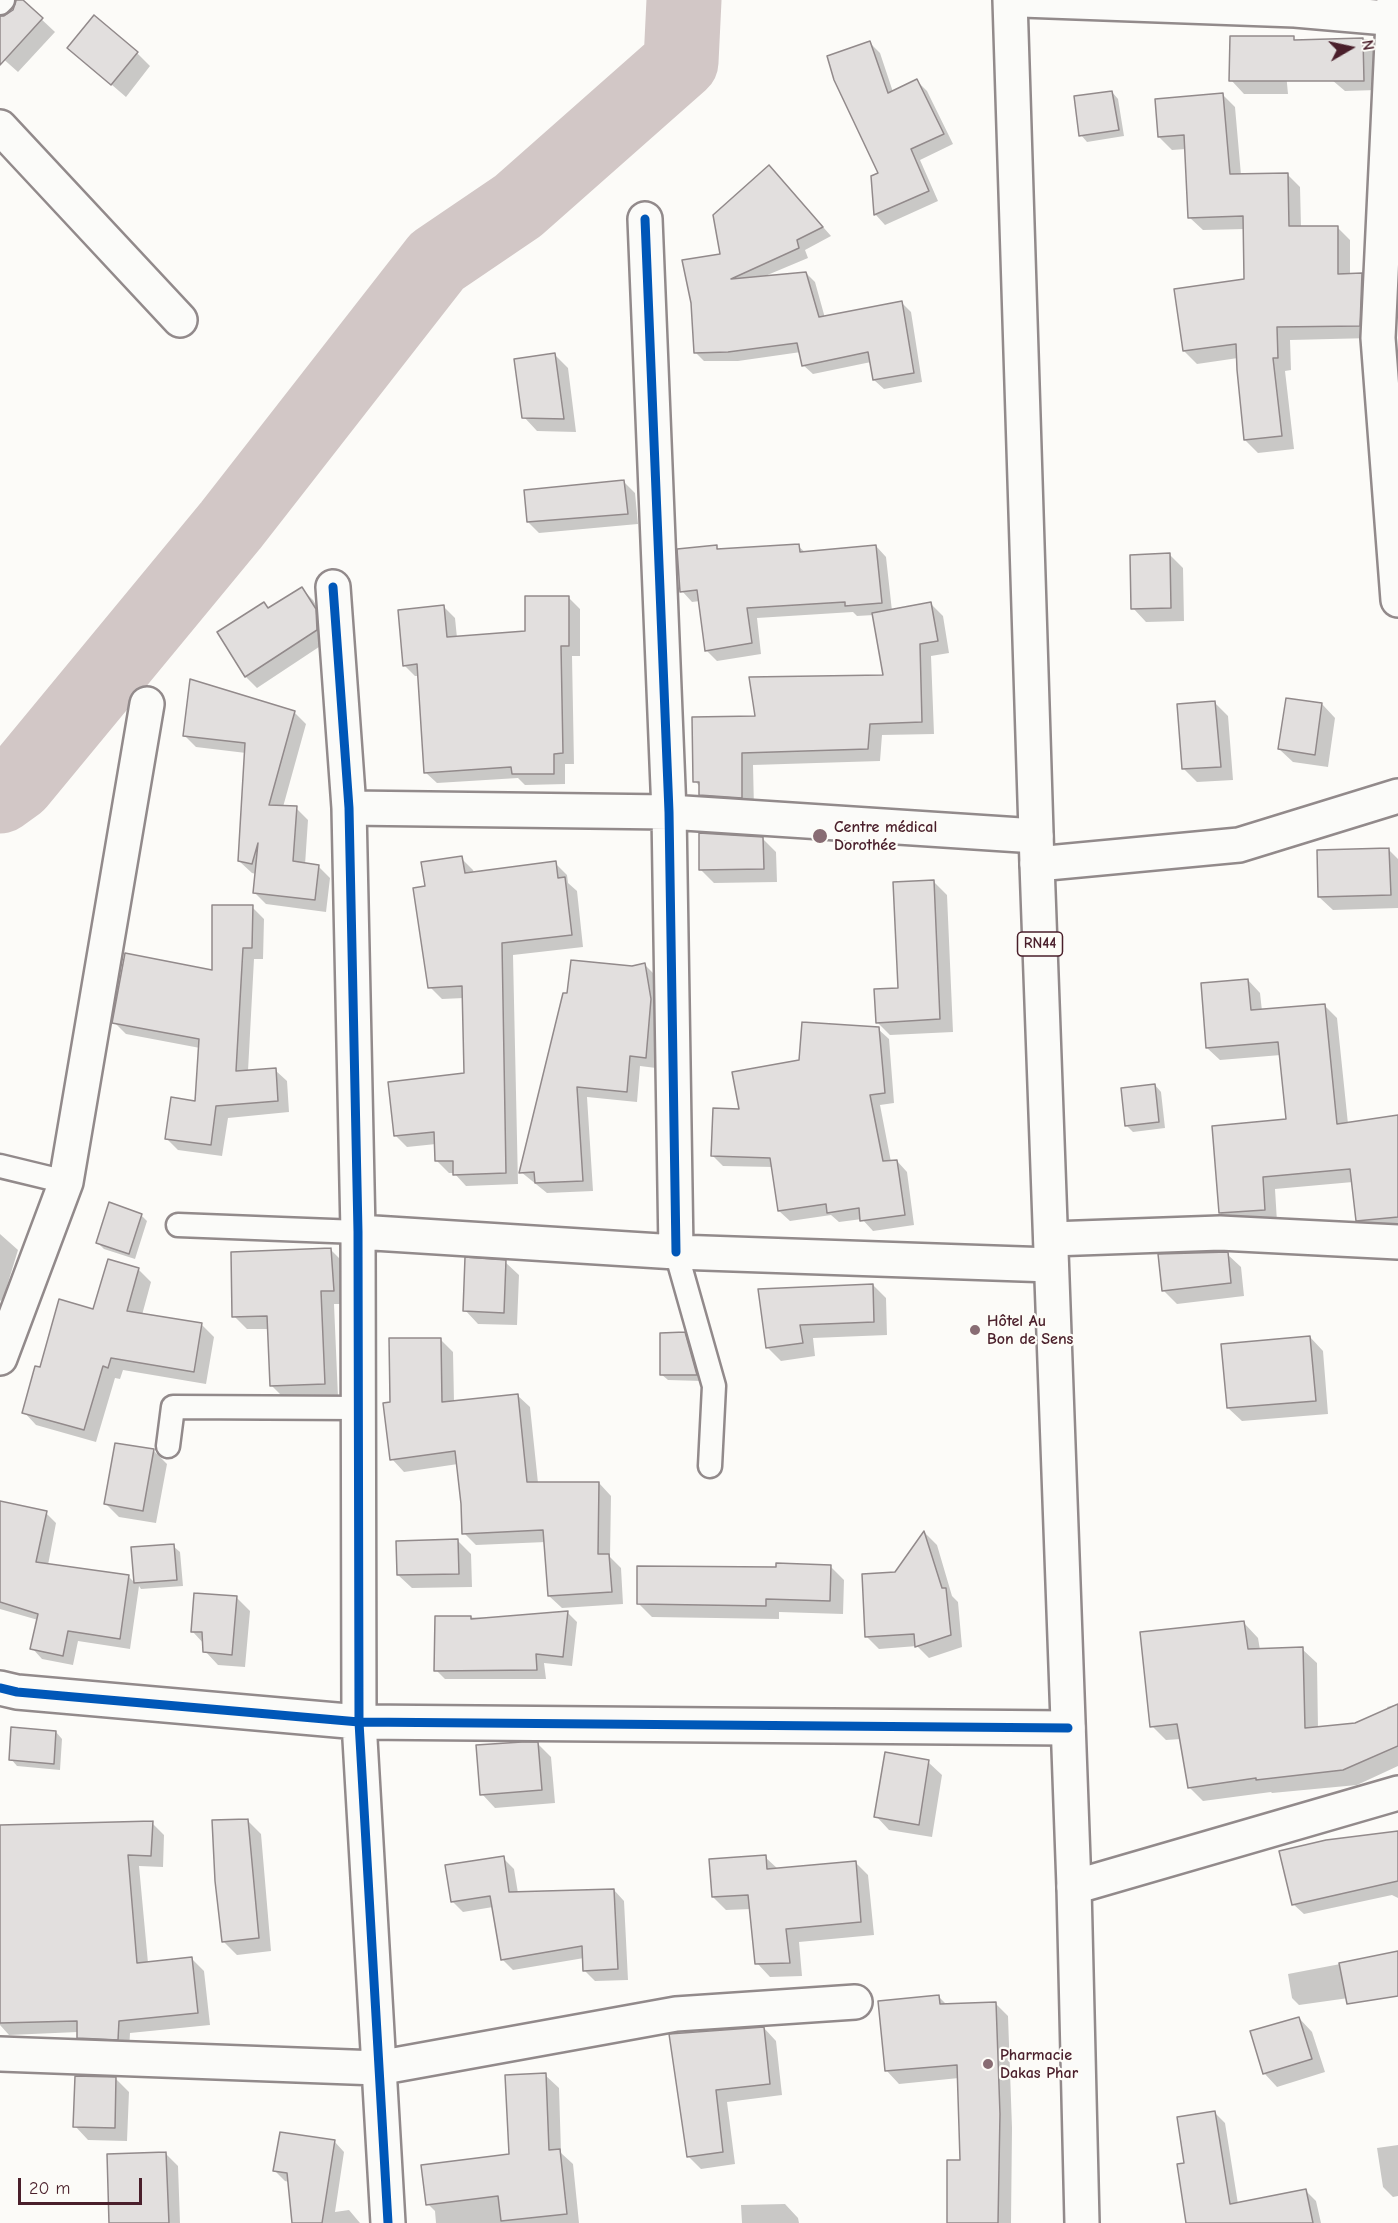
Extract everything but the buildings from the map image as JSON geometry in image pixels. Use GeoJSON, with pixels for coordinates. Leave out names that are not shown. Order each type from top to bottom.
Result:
{"type":"FeatureCollection","features":[{"type":"Feature","properties":{"kind":"street","name":"RN44"},"geometry":{"type":"LineString","coordinates":[[1010,0],[1037,850],[1074,1887],[1082,2223]]}},
{"type":"Feature","properties":{"kind":"street"},"geometry":{"type":"LineString","coordinates":[[1022,0],[1396,13],[1378,338],[1398,600]]}},
{"type":"Feature","properties":{"kind":"street"},"geometry":{"type":"LineString","coordinates":[[0,127],[180,320]]}},
{"type":"Feature","properties":{"kind":"street"},"geometry":{"type":"LineString","coordinates":[[645,219],[669,812],[676,1252]]}},
{"type":"Feature","properties":{"kind":"street"},"geometry":{"type":"LineString","coordinates":[[333,587],[349,808],[358,1232],[359,1722],[388,2223]]}},
{"type":"Feature","properties":{"kind":"street"},"geometry":{"type":"LineString","coordinates":[[0,1359],[66,1182],[147,704]]}},
{"type":"Feature","properties":{"kind":"street"},"geometry":{"type":"LineString","coordinates":[[349,808],[669,812],[1037,850],[1239,845],[1398,796]]}},
{"type":"Feature","properties":{"kind":"street"},"geometry":{"type":"LineString","coordinates":[[358,1232],[676,1252],[1051,1252],[1220,1233],[1398,1242]]}},
{"type":"Feature","properties":{"kind":"street"},"geometry":{"type":"LineString","coordinates":[[0,1688],[17,1692],[359,1722],[1068,1728]]}},
{"type":"Feature","properties":{"kind":"street"},"geometry":{"type":"LineString","coordinates":[[1074,1887],[1398,1793]]}},
{"type":"Feature","properties":{"kind":"street"},"geometry":{"type":"LineString","coordinates":[[0,2054],[378,2068],[676,2014],[855,2002]]}},
{"type":"Feature","properties":{"kind":"lane"},"geometry":{"type":"LineString","coordinates":[[0,1166],[66,1182]]}},
{"type":"Feature","properties":{"kind":"lane"},"geometry":{"type":"LineString","coordinates":[[178,1225],[358,1232]]}},
{"type":"Feature","properties":{"kind":"lane"},"geometry":{"type":"LineString","coordinates":[[676,1252],[714,1386],[710,1466]]}},
{"type":"Feature","properties":{"kind":"lane"},"geometry":{"type":"LineString","coordinates":[[168,1446],[173,1407],[359,1407]]}},
{"type":"Feature","properties":{"kind":"waterway"},"geometry":{"type":"LineString","coordinates":[[0,796],[18,783],[231,525],[437,261],[518,206],[681,62],[684,0]]}},
{"type":"Feature","properties":{"kind":"cycle path"},"geometry":{"type":"LineString","coordinates":[[645,219],[669,812],[676,1252]]}},
{"type":"Feature","properties":{"kind":"cycle path"},"geometry":{"type":"LineString","coordinates":[[333,587],[349,808],[358,1232],[359,1722],[388,2223]]}},
{"type":"Feature","properties":{"kind":"cycle path"},"geometry":{"type":"LineString","coordinates":[[0,1688],[17,1692],[359,1722],[1068,1728]]}},
{"type":"Feature","properties":{"kind":"place","name":"Centre médical Dorothée"},"geometry":{"type":"Point","coordinates":[820,836]}},
{"type":"Feature","properties":{"kind":"place","name":"Hôtel Au Bon de Sens"},"geometry":{"type":"Point","coordinates":[975,1330]}},
{"type":"Feature","properties":{"kind":"place","name":"Pharmacie Dakas Phar"},"geometry":{"type":"Point","coordinates":[988,2064]}}]}
